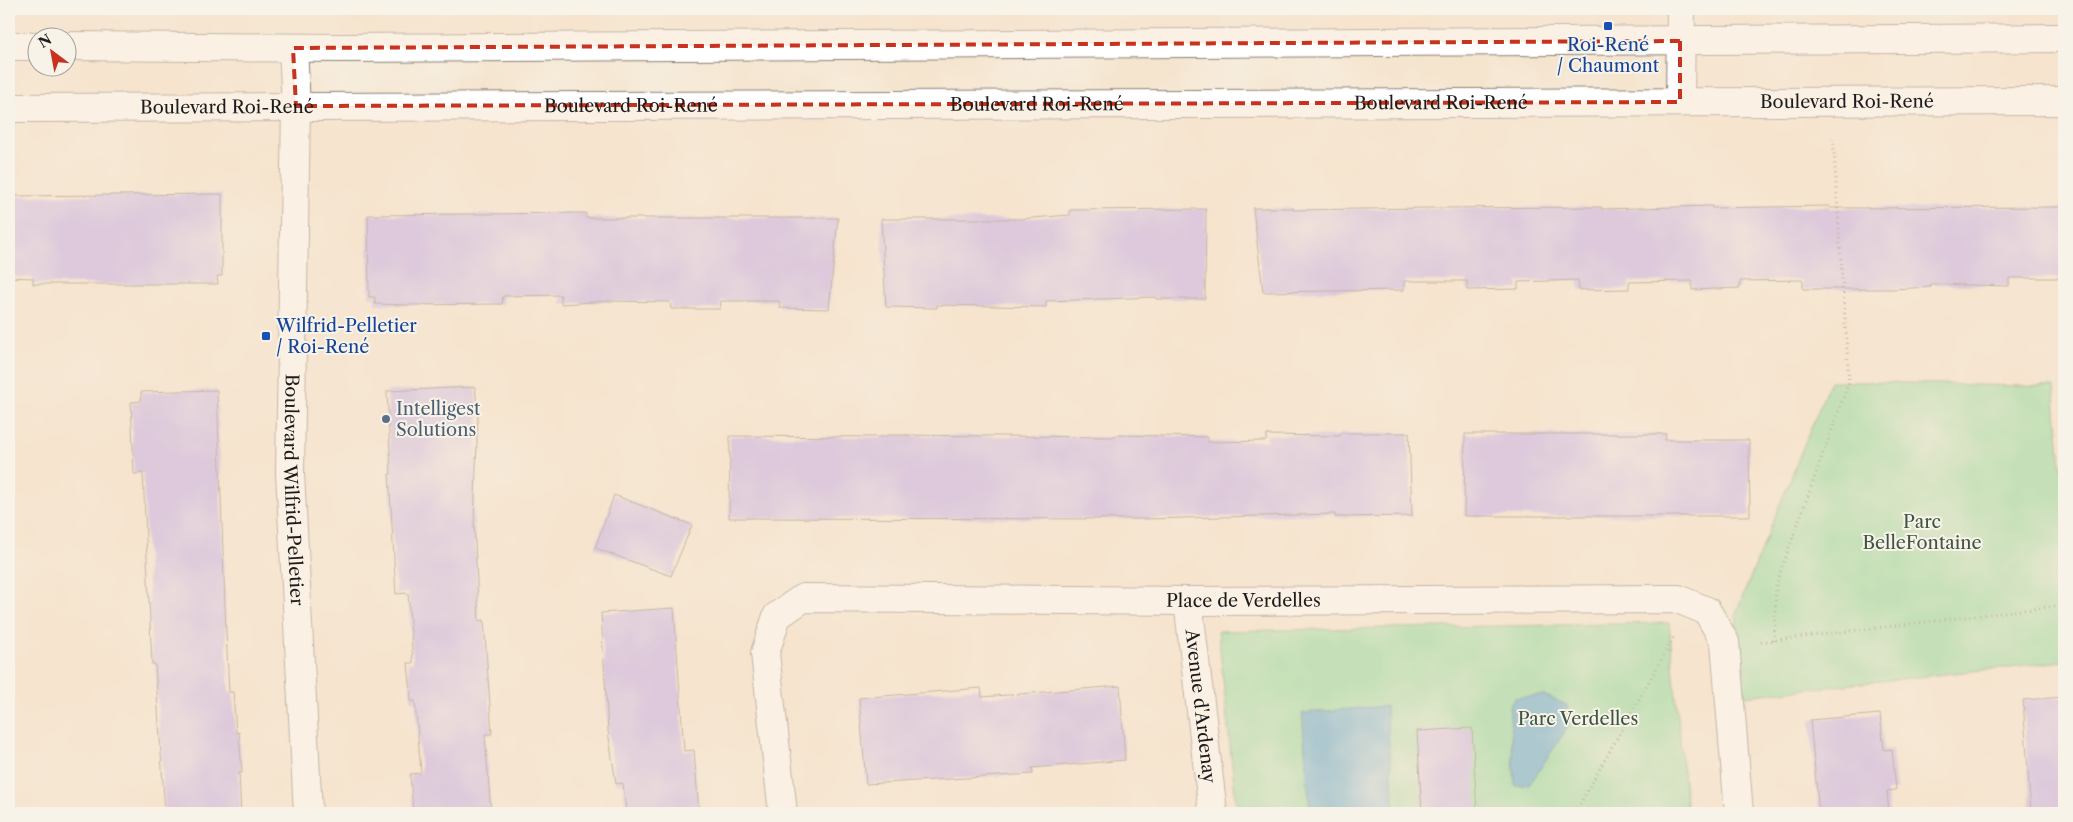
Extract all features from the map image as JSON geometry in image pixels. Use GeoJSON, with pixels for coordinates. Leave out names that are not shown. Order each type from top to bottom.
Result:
{"type":"FeatureCollection","features":[{"type":"Feature","properties":{"kind":"street"},"geometry":{"type":"LineString","coordinates":[[1680,102],[1681,9]]}},
{"type":"Feature","properties":{"kind":"street"},"geometry":{"type":"LineString","coordinates":[[78,46],[293,48],[2064,38]]}},
{"type":"Feature","properties":{"kind":"street"},"geometry":{"type":"LineString","coordinates":[[9,46],[28,46]]}},
{"type":"Feature","properties":{"kind":"street","name":"Boulevard Wilfrid-Pelletier"},"geometry":{"type":"LineString","coordinates":[[293,48],[296,106],[290,474],[308,813]]}},
{"type":"Feature","properties":{"kind":"street","name":"Boulevard Roi-René"},"geometry":{"type":"LineString","coordinates":[[9,108],[2064,101]]}},
{"type":"Feature","properties":{"kind":"street","name":"Place de Verdelles"},"geometry":{"type":"LineString","coordinates":[[783,813],[765,653],[777,616],[803,598],[1188,601],[1678,599],[1706,611],[1725,642],[1738,813]]}},
{"type":"Feature","properties":{"kind":"street","name":"Avenue d'Ardenay"},"geometry":{"type":"LineString","coordinates":[[1188,601],[1213,813]]}},
{"type":"Feature","properties":{"kind":"path"},"geometry":{"type":"LineString","coordinates":[[1774,641],[1776,584],[1849,382],[1832,102]]}},
{"type":"Feature","properties":{"kind":"path"},"geometry":{"type":"LineString","coordinates":[[1575,813],[1692,605]]}},
{"type":"Feature","properties":{"kind":"path"},"geometry":{"type":"LineString","coordinates":[[1725,642],[1774,641],[2064,605]]}},
{"type":"Feature","properties":{"kind":"highlighted area"},"geometry":{"type":"Polygon","coordinates":[[[1680,41],[1680,102],[296,106],[293,48],[1680,41]]]}},
{"type":"Feature","properties":{"kind":"green space","name":"Parc BelleFontaine"},"geometry":{"type":"Polygon","coordinates":[[[1830,381],[2054,387],[2064,501],[2064,661],[1744,696],[1736,613],[1830,381]]]}},
{"type":"Feature","properties":{"kind":"green space","name":"Parc Verdelles"},"geometry":{"type":"Polygon","coordinates":[[[1669,623],[1687,813],[1237,813],[1218,631],[1669,623]]]}},
{"type":"Feature","properties":{"kind":"water"},"geometry":{"type":"Polygon","coordinates":[[[1544,695],[1567,705],[1570,724],[1530,784],[1515,786],[1509,706],[1514,698],[1544,695]]]}},
{"type":"Feature","properties":{"kind":"water"},"geometry":{"type":"Polygon","coordinates":[[[1386,706],[1395,813],[1310,813],[1302,713],[1386,706]]]}},
{"type":"Feature","properties":{"kind":"building"},"geometry":{"type":"Polygon","coordinates":[[[222,194],[222,276],[217,276],[218,284],[33,284],[33,278],[9,277],[9,196],[222,194]]]}},
{"type":"Feature","properties":{"kind":"building"},"geometry":{"type":"Polygon","coordinates":[[[1712,206],[1712,208],[1829,206],[1829,208],[2064,207],[2064,278],[2009,278],[2009,286],[1931,284],[1931,287],[1892,289],[1803,289],[1803,280],[1740,281],[1740,288],[1692,290],[1692,281],[1629,282],[1629,289],[1579,290],[1578,280],[1518,282],[1518,289],[1467,290],[1467,281],[1404,281],[1404,290],[1263,292],[1253,208],[1293,208],[1293,210],[1601,207],[1602,209],[1712,206]]]}},
{"type":"Feature","properties":{"kind":"building"},"geometry":{"type":"Polygon","coordinates":[[[1206,209],[1205,299],[1156,299],[1156,297],[1046,301],[1046,307],[937,305],[937,308],[886,307],[881,219],[1020,219],[1070,215],[1070,210],[1206,209]]]}},
{"type":"Feature","properties":{"kind":"building"},"geometry":{"type":"Polygon","coordinates":[[[586,213],[586,218],[838,218],[829,309],[780,308],[779,301],[721,301],[720,309],[671,309],[670,302],[610,301],[561,304],[561,295],[503,296],[502,304],[406,305],[375,304],[375,297],[369,297],[368,215],[586,213]]]}},
{"type":"Feature","properties":{"kind":"building"},"geometry":{"type":"Polygon","coordinates":[[[475,387],[478,414],[474,523],[479,621],[484,620],[492,734],[485,734],[491,813],[413,813],[410,774],[421,773],[415,701],[411,701],[408,663],[413,663],[408,593],[396,594],[389,474],[391,474],[387,391],[475,387]]]}},
{"type":"Feature","properties":{"kind":"building"},"geometry":{"type":"Polygon","coordinates":[[[217,390],[229,692],[233,692],[236,733],[239,732],[242,773],[239,773],[241,813],[165,813],[155,664],[152,664],[143,473],[134,474],[131,402],[141,401],[141,392],[217,390]]]}},
{"type":"Feature","properties":{"kind":"building"},"geometry":{"type":"Polygon","coordinates":[[[1340,433],[1409,433],[1412,516],[1335,517],[1335,514],[1145,519],[729,518],[730,436],[1115,437],[1115,435],[1208,437],[1208,442],[1266,441],[1267,435],[1340,436],[1340,433]]]}},
{"type":"Feature","properties":{"kind":"building"},"geometry":{"type":"Polygon","coordinates":[[[1465,434],[1666,434],[1665,440],[1749,440],[1750,516],[1464,516],[1465,434]]]}},
{"type":"Feature","properties":{"kind":"building"},"geometry":{"type":"Polygon","coordinates":[[[614,495],[692,525],[671,576],[595,548],[614,495]]]}},
{"type":"Feature","properties":{"kind":"building"},"geometry":{"type":"Polygon","coordinates":[[[674,608],[684,751],[694,750],[699,813],[626,813],[623,783],[616,784],[608,731],[601,613],[674,608]]]}},
{"type":"Feature","properties":{"kind":"building"},"geometry":{"type":"Polygon","coordinates":[[[1120,686],[1125,760],[1032,768],[1033,774],[866,784],[859,698],[981,688],[982,697],[1120,686]]]}},
{"type":"Feature","properties":{"kind":"building"},"geometry":{"type":"Polygon","coordinates":[[[2064,697],[2064,810],[2031,813],[2023,700],[2064,697]]]}},
{"type":"Feature","properties":{"kind":"building"},"geometry":{"type":"Polygon","coordinates":[[[1880,714],[1884,750],[1892,749],[1896,790],[1887,791],[1889,813],[1819,813],[1810,720],[1880,714]]]}},
{"type":"Feature","properties":{"kind":"building"},"geometry":{"type":"Polygon","coordinates":[[[1472,728],[1477,813],[1422,813],[1417,731],[1472,728]]]}},
{"type":"Feature","properties":{"kind":"place","name":"Roi-René / Chaumont"},"geometry":{"type":"Point","coordinates":[1608,26]}},
{"type":"Feature","properties":{"kind":"place","name":"Wilfrid-Pelletier / Roi-René"},"geometry":{"type":"Point","coordinates":[266,336]}},
{"type":"Feature","properties":{"kind":"place","name":"Intelligest Solutions"},"geometry":{"type":"Point","coordinates":[386,419]}}]}
